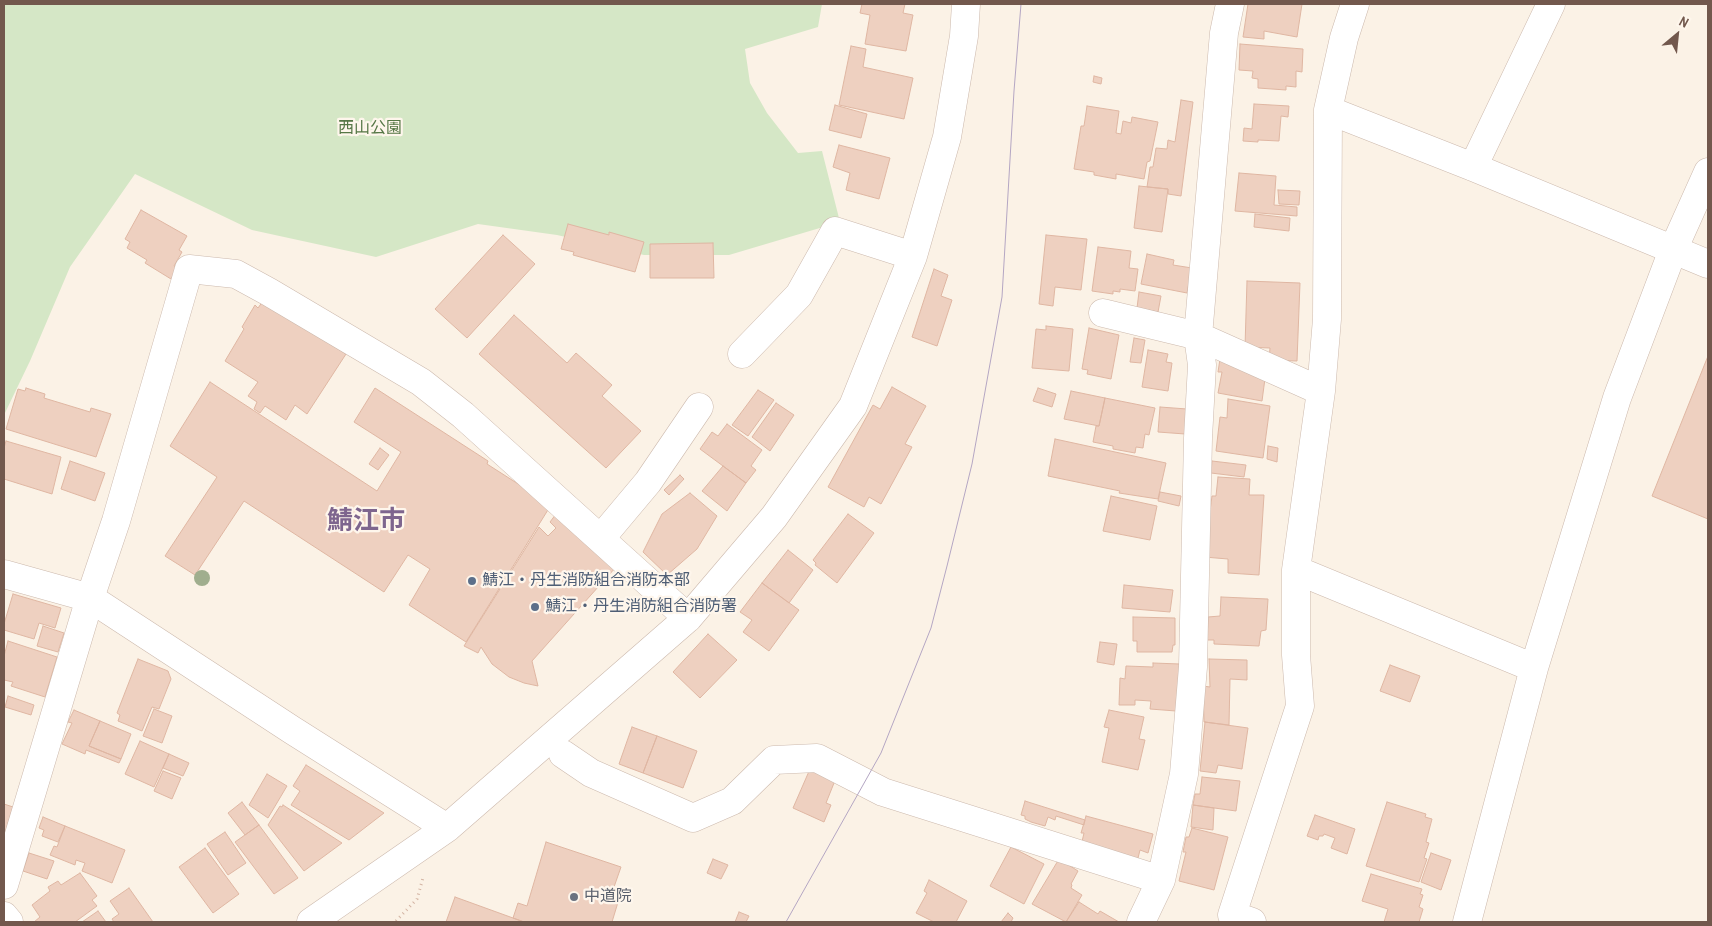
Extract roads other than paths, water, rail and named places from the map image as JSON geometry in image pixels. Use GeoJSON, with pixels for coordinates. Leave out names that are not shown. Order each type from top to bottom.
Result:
{"type":"FeatureCollection","features":[{"type":"Feature","properties":{"kind":"street"},"geometry":{"type":"LineString","coordinates":[[311,922],[447,828],[688,618],[774,517],[853,406],[913,256],[947,137],[964,36],[966,4]]}},
{"type":"Feature","properties":{"kind":"street"},"geometry":{"type":"LineString","coordinates":[[1141,922],[1161,880],[1184,774],[1193,667],[1198,438],[1202,365],[1198,336],[1224,33],[1230,4]]}},
{"type":"Feature","properties":{"kind":"street"},"geometry":{"type":"LineString","coordinates":[[1252,922],[1232,914],[1300,706],[1296,655],[1296,570],[1321,390],[1327,319],[1328,110],[1344,38],[1354,4]]}},
{"type":"Feature","properties":{"kind":"street"},"geometry":{"type":"LineString","coordinates":[[1473,167],[1551,4]]}},
{"type":"Feature","properties":{"kind":"street"},"geometry":{"type":"LineString","coordinates":[[1328,110],[1473,167],[1708,264]]}},
{"type":"Feature","properties":{"kind":"street"},"geometry":{"type":"LineString","coordinates":[[1467,922],[1534,668],[1617,398],[1674,250],[1708,172]]}},
{"type":"Feature","properties":{"kind":"street"},"geometry":{"type":"LineString","coordinates":[[742,354],[798,295],[834,231],[913,256]]}},
{"type":"Feature","properties":{"kind":"street"},"geometry":{"type":"LineString","coordinates":[[4,884],[90,598],[116,521],[189,269],[236,274],[421,382],[463,415],[688,618]]}},
{"type":"Feature","properties":{"kind":"street"},"geometry":{"type":"LineString","coordinates":[[1103,313],[1198,336],[1321,390]]}},
{"type":"Feature","properties":{"kind":"street"},"geometry":{"type":"LineString","coordinates":[[601,538],[648,482],[699,407]]}},
{"type":"Feature","properties":{"kind":"street"},"geometry":{"type":"LineString","coordinates":[[1296,570],[1534,668]]}},
{"type":"Feature","properties":{"kind":"street"},"geometry":{"type":"LineString","coordinates":[[4,574],[90,598],[447,828]]}},
{"type":"Feature","properties":{"kind":"street"},"geometry":{"type":"LineString","coordinates":[[563,754],[590,773],[693,818],[732,802],[774,760],[817,758],[883,792],[1161,880]]}},
{"type":"Feature","properties":{"kind":"street"},"geometry":{"type":"LineString","coordinates":[[4,916],[9,922]]}},
{"type":"Feature","properties":{"kind":"tram line"},"geometry":{"type":"LineString","coordinates":[[786,922],[881,753],[931,628],[947,566],[972,464],[1002,297],[1021,4]]}},
{"type":"Feature","properties":{"kind":"place","name":"鯖江・丹生消防組合消防本部"},"geometry":{"type":"Point","coordinates":[472,581]}},
{"type":"Feature","properties":{"kind":"place","name":"鯖江・丹生消防組合消防署"},"geometry":{"type":"Point","coordinates":[535,607]}},
{"type":"Feature","properties":{"kind":"place","name":"中道院"},"geometry":{"type":"Point","coordinates":[574,897]}},
{"type":"Feature","properties":{"kind":"district","name":"鯖江市"},"geometry":{"type":"Point","coordinates":[366,522]}},
{"type":"Feature","properties":{"kind":"park label","name":"西山公園"},"geometry":{"type":"Point","coordinates":[370,129]}}]}
